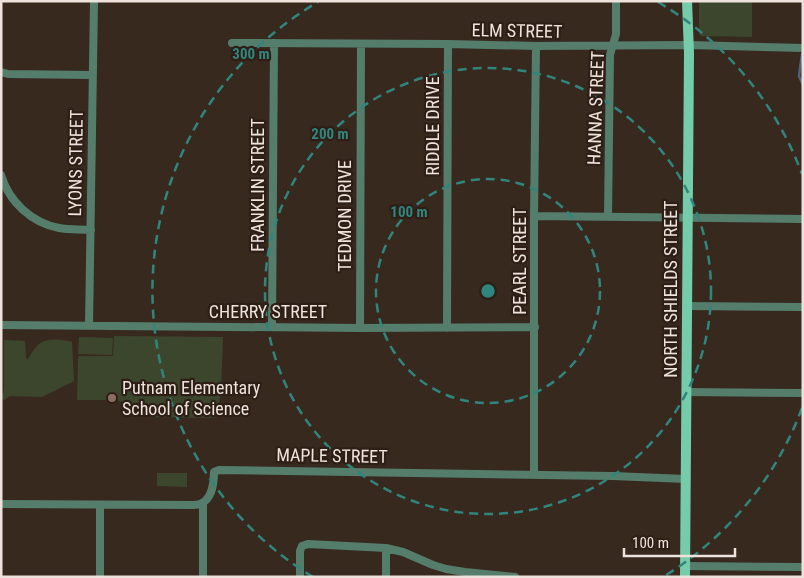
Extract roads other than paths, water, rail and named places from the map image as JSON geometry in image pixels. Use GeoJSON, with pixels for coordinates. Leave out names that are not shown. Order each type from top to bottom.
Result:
{"type":"FeatureCollection","features":[{"type":"Feature","properties":{"kind":"main road","name":"NORTH SHIELDS STREET"},"geometry":{"type":"LineString","coordinates":[[685,577],[689,45],[687,1]]}},
{"type":"Feature","properties":{"kind":"street","name":"LYONS STREET"},"geometry":{"type":"LineString","coordinates":[[89,326],[94,1]]}},
{"type":"Feature","properties":{"kind":"street","name":"HANNA STREET"},"geometry":{"type":"LineString","coordinates":[[608,216],[610,56],[616,34],[616,1]]}},
{"type":"Feature","properties":{"kind":"street","name":"ELM STREET"},"geometry":{"type":"LineString","coordinates":[[232,43],[536,46],[689,45],[803,48]]}},
{"type":"Feature","properties":{"kind":"street","name":"FRANKLIN STREET"},"geometry":{"type":"LineString","coordinates":[[272,327],[274,43]]}},
{"type":"Feature","properties":{"kind":"street","name":"TEDMON DRIVE"},"geometry":{"type":"LineString","coordinates":[[360,328],[361,44]]}},
{"type":"Feature","properties":{"kind":"street","name":"RIDDLE DRIVE"},"geometry":{"type":"LineString","coordinates":[[447,328],[448,44]]}},
{"type":"Feature","properties":{"kind":"street","name":"PEARL STREET"},"geometry":{"type":"LineString","coordinates":[[534,474],[536,46]]}},
{"type":"Feature","properties":{"kind":"street"},"geometry":{"type":"LineString","coordinates":[[1,72],[8,74],[93,75]]}},
{"type":"Feature","properties":{"kind":"street"},"geometry":{"type":"LineString","coordinates":[[1,175],[12,198],[33,218],[60,228],[90,230]]}},
{"type":"Feature","properties":{"kind":"street"},"geometry":{"type":"LineString","coordinates":[[534,216],[803,219]]}},
{"type":"Feature","properties":{"kind":"street"},"geometry":{"type":"LineString","coordinates":[[687,306],[803,307]]}},
{"type":"Feature","properties":{"kind":"street","name":"CHERRY STREET"},"geometry":{"type":"LineString","coordinates":[[1,325],[360,328],[535,327]]}},
{"type":"Feature","properties":{"kind":"street"},"geometry":{"type":"LineString","coordinates":[[686,392],[803,393]]}},
{"type":"Feature","properties":{"kind":"street","name":"MAPLE STREET"},"geometry":{"type":"LineString","coordinates":[[203,503],[209,496],[214,482],[214,472],[219,470],[534,474],[686,479]]}},
{"type":"Feature","properties":{"kind":"street"},"geometry":{"type":"LineString","coordinates":[[1,504],[193,505],[203,503],[203,577]]}},
{"type":"Feature","properties":{"kind":"street"},"geometry":{"type":"LineString","coordinates":[[100,505],[100,577]]}},
{"type":"Feature","properties":{"kind":"street"},"geometry":{"type":"LineString","coordinates":[[300,577],[300,551],[302,546],[308,544],[386,548],[403,552],[433,565],[446,568],[465,572],[515,577]]}},
{"type":"Feature","properties":{"kind":"street"},"geometry":{"type":"LineString","coordinates":[[386,548],[386,577]]}},
{"type":"Feature","properties":{"kind":"street"},"geometry":{"type":"LineString","coordinates":[[685,566],[803,567]]}},
{"type":"Feature","properties":{"kind":"waterway"},"geometry":{"type":"LineString","coordinates":[[802,54],[799,76],[803,85]]}},
{"type":"Feature","properties":{"kind":"place","name":"Putnam Elementary School of Science"},"geometry":{"type":"Point","coordinates":[112,398]}}]}
